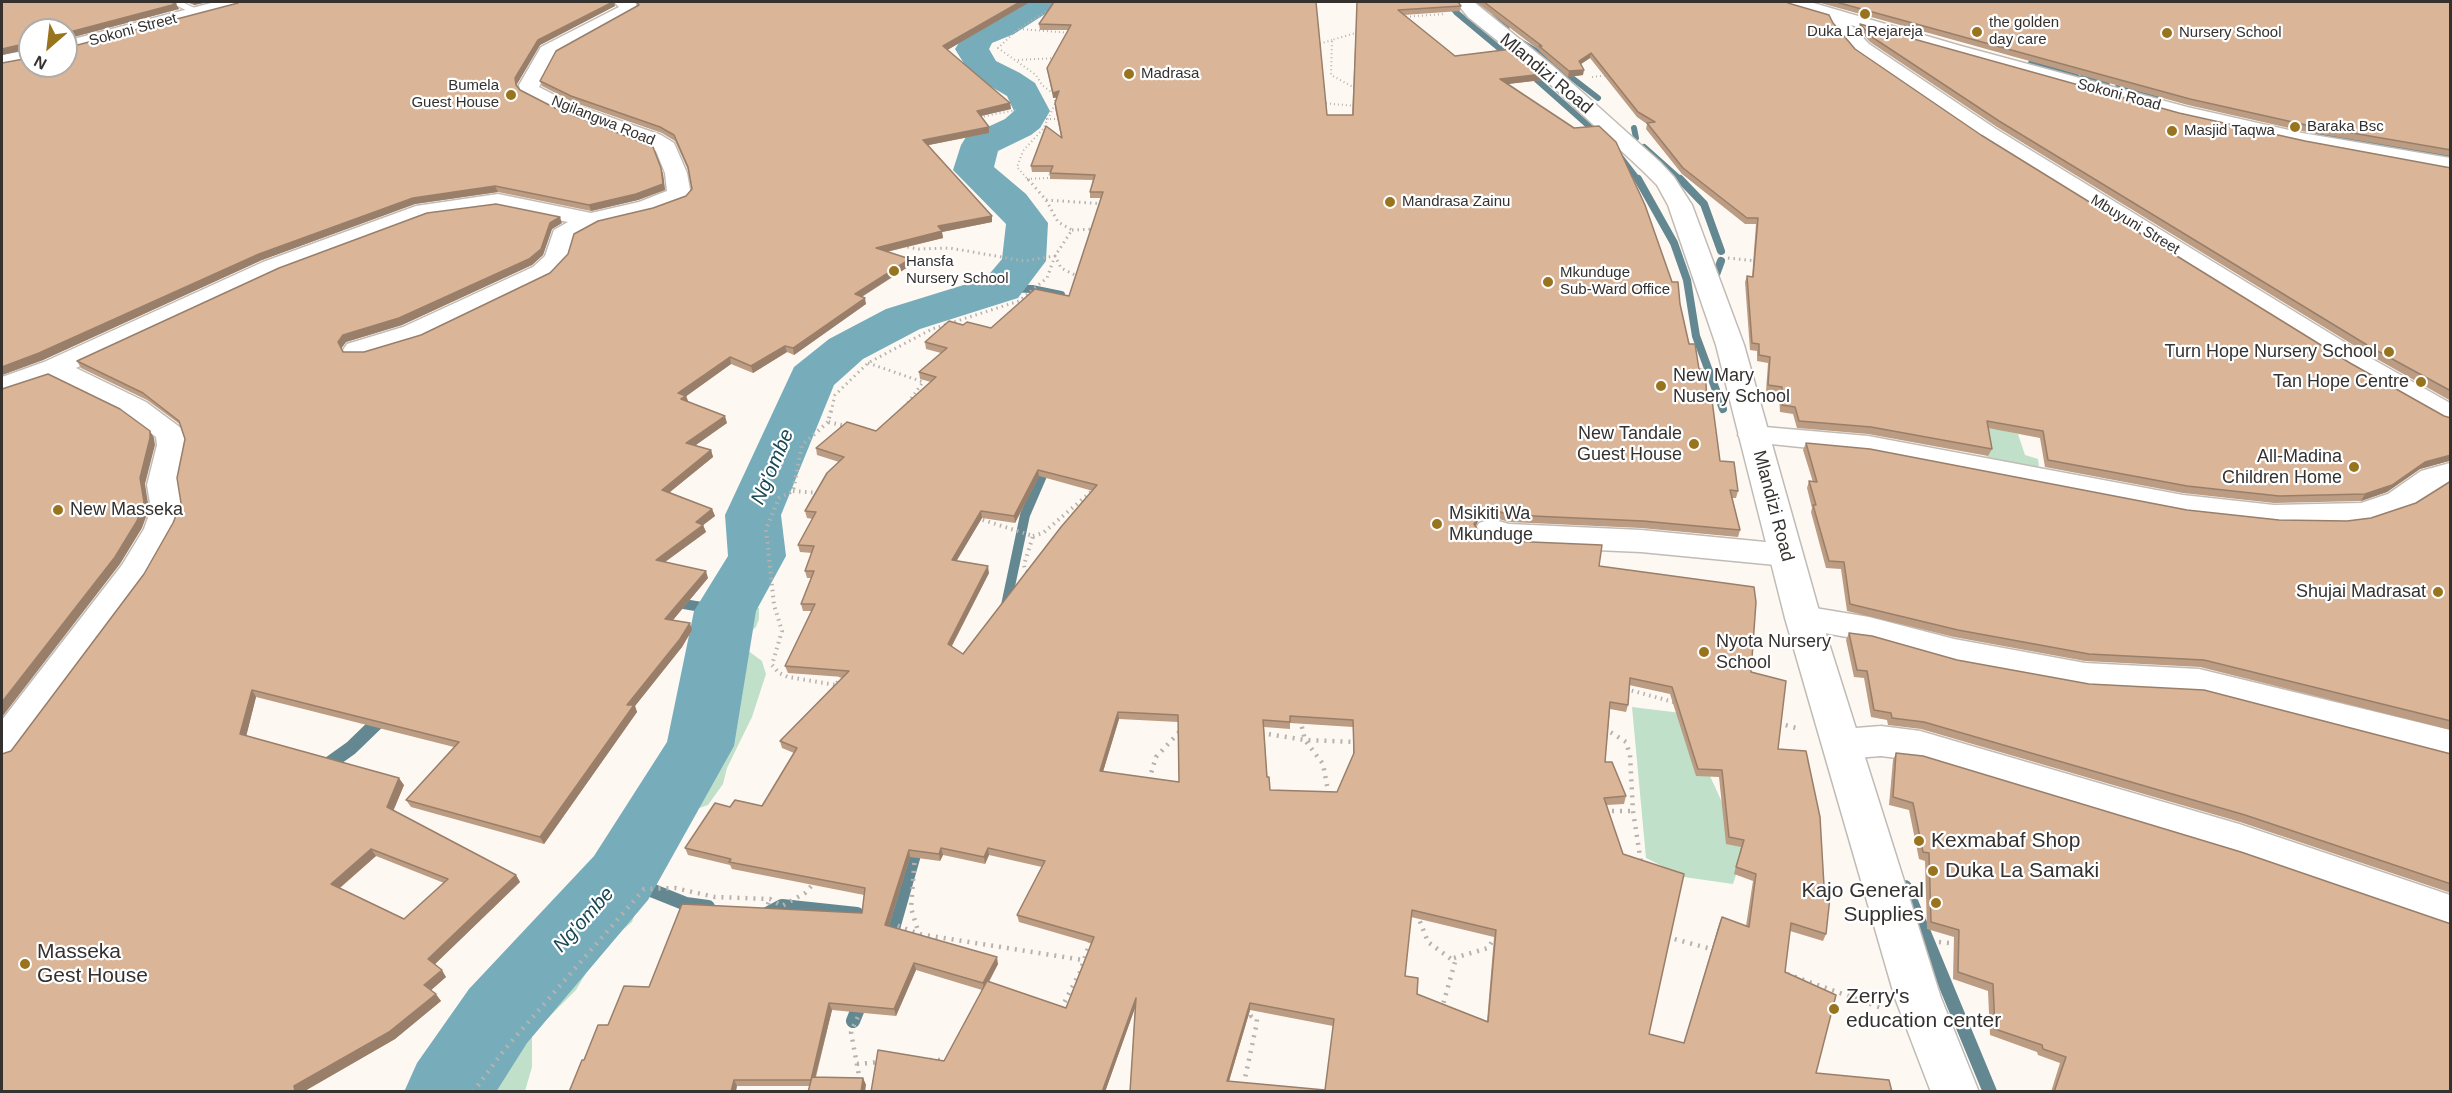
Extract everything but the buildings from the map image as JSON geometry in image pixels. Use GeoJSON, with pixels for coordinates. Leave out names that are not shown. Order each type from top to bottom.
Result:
{"type":"FeatureCollection","features":[{"type":"Feature","properties":{"kind":"street","name":"Sokoni Street"},"geometry":{"type":"LineString","coordinates":[[78,45],[234,2]]}},
{"type":"Feature","properties":{"kind":"street","name":"Ngilangwa Road"},"geometry":{"type":"LineString","coordinates":[[591,220],[646,207],[679,195],[676,173],[666,148],[653,140],[565,108],[530,90],[529,86],[548,51],[629,9],[628,4],[623,2]]}},
{"type":"Feature","properties":{"kind":"street","name":"Sokoni Road"},"geometry":{"type":"LineString","coordinates":[[1793,2],[2184,112],[2302,138],[2451,165]]}},
{"type":"Feature","properties":{"kind":"street","name":"Mlandizi Road"},"geometry":{"type":"LineString","coordinates":[[1469,7],[1559,83],[1666,182],[1680,205],[1730,345],[1803,618],[1843,744],[1899,937],[1918,998],[1955,1092]]}},
{"type":"Feature","properties":{"kind":"street","name":"Mbuyuni Street"},"geometry":{"type":"LineString","coordinates":[[1837,15],[1839,23],[1862,48],[1988,134],[2357,362],[2451,416]]}},
{"type":"Feature","properties":{"kind":"street"},"geometry":{"type":"LineString","coordinates":[[2,61],[18,58]]}},
{"type":"Feature","properties":{"kind":"street"},"geometry":{"type":"LineString","coordinates":[[2,387],[54,368],[272,267],[424,212],[498,201],[591,220]]}},
{"type":"Feature","properties":{"kind":"street"},"geometry":{"type":"LineString","coordinates":[[357,350],[413,333],[542,272],[557,259],[563,235],[591,220]]}},
{"type":"Feature","properties":{"kind":"street"},"geometry":{"type":"LineString","coordinates":[[2,747],[135,572],[160,529],[167,509],[163,485],[172,445],[170,434],[136,408],[54,368]]}},
{"type":"Feature","properties":{"kind":"street"},"geometry":{"type":"LineString","coordinates":[[1753,435],[1868,445],[2183,505],[2274,515],[2342,516],[2365,513],[2399,501],[2433,478],[2451,472]]}},
{"type":"Feature","properties":{"kind":"street"},"geometry":{"type":"LineString","coordinates":[[1491,530],[1507,535],[1641,541],[1786,555]]}},
{"type":"Feature","properties":{"kind":"street"},"geometry":{"type":"LineString","coordinates":[[1803,618],[1869,629],[1954,652],[2085,676],[2199,682],[2451,746]]}},
{"type":"Feature","properties":{"kind":"street"},"geometry":{"type":"LineString","coordinates":[[1843,744],[1881,741],[1920,746],[1971,760],[2228,838],[2451,913]]}},
{"type":"Feature","properties":{"kind":"lane"},"geometry":{"type":"LineString","coordinates":[[174,2],[198,12]]}},
{"type":"Feature","properties":{"kind":"path"},"geometry":{"type":"LineString","coordinates":[[1055,2],[1050,9],[1018,29],[998,48],[1016,60],[1055,94],[1055,104],[1046,118],[1043,129],[1023,151],[1018,162],[1019,172],[1046,200],[1058,222],[1072,230],[1098,229]]}},
{"type":"Feature","properties":{"kind":"path"},"geometry":{"type":"LineString","coordinates":[[1398,17],[1469,7]]}},
{"type":"Feature","properties":{"kind":"path"},"geometry":{"type":"LineString","coordinates":[[1310,48],[1332,40],[1350,37],[1362,28]]}},
{"type":"Feature","properties":{"kind":"path"},"geometry":{"type":"LineString","coordinates":[[1018,29],[1081,34]]}},
{"type":"Feature","properties":{"kind":"path"},"geometry":{"type":"LineString","coordinates":[[1332,40],[1331,75],[1355,88],[1364,87]]}},
{"type":"Feature","properties":{"kind":"path"},"geometry":{"type":"LineString","coordinates":[[1016,60],[1063,58]]}},
{"type":"Feature","properties":{"kind":"path"},"geometry":{"type":"LineString","coordinates":[[1559,83],[1617,73]]}},
{"type":"Feature","properties":{"kind":"path"},"geometry":{"type":"LineString","coordinates":[[1355,88],[1357,94]]}},
{"type":"Feature","properties":{"kind":"path"},"geometry":{"type":"LineString","coordinates":[[1352,114],[1359,100]]}},
{"type":"Feature","properties":{"kind":"path"},"geometry":{"type":"LineString","coordinates":[[1317,102],[1356,106]]}},
{"type":"Feature","properties":{"kind":"path"},"geometry":{"type":"LineString","coordinates":[[972,119],[1016,110]]}},
{"type":"Feature","properties":{"kind":"path"},"geometry":{"type":"LineString","coordinates":[[1046,118],[1070,118]]}},
{"type":"Feature","properties":{"kind":"path"},"geometry":{"type":"LineString","coordinates":[[1027,179],[1048,178],[1056,163]]}},
{"type":"Feature","properties":{"kind":"path"},"geometry":{"type":"LineString","coordinates":[[1105,204],[1108,197]]}},
{"type":"Feature","properties":{"kind":"path"},"geometry":{"type":"LineString","coordinates":[[1046,200],[1114,205]]}},
{"type":"Feature","properties":{"kind":"path"},"geometry":{"type":"LineString","coordinates":[[794,491],[802,445],[828,422],[834,395],[868,363],[932,328],[1019,301],[1047,278],[1055,256],[1072,230]]}},
{"type":"Feature","properties":{"kind":"path"},"geometry":{"type":"LineString","coordinates":[[896,245],[919,249],[950,248],[1024,261],[1055,256]]}},
{"type":"Feature","properties":{"kind":"path"},"geometry":{"type":"LineString","coordinates":[[1055,256],[1061,268],[1083,279]]}},
{"type":"Feature","properties":{"kind":"path"},"geometry":{"type":"LineString","coordinates":[[1699,256],[1766,262]]}},
{"type":"Feature","properties":{"kind":"path"},"geometry":{"type":"LineString","coordinates":[[868,363],[923,382],[907,404],[907,415]]}},
{"type":"Feature","properties":{"kind":"path"},"geometry":{"type":"LineString","coordinates":[[828,422],[852,427]]}},
{"type":"Feature","properties":{"kind":"path"},"geometry":{"type":"LineString","coordinates":[[826,494],[794,491],[779,498],[766,529],[774,605],[782,631],[772,665],[779,673],[788,677],[836,685],[846,690]]}},
{"type":"Feature","properties":{"kind":"path"},"geometry":{"type":"LineString","coordinates":[[973,515],[974,518],[1033,536],[1043,533],[1091,492]]}},
{"type":"Feature","properties":{"kind":"path"},"geometry":{"type":"LineString","coordinates":[[1033,536],[1024,565],[1025,571],[1036,577]]}},
{"type":"Feature","properties":{"kind":"path"},"geometry":{"type":"LineString","coordinates":[[836,685],[845,667]]}},
{"type":"Feature","properties":{"kind":"path"},"geometry":{"type":"LineString","coordinates":[[1614,686],[1687,706]]}},
{"type":"Feature","properties":{"kind":"path"},"geometry":{"type":"LineString","coordinates":[[1299,714],[1305,740],[1323,764],[1329,802]]}},
{"type":"Feature","properties":{"kind":"path"},"geometry":{"type":"LineString","coordinates":[[1770,721],[1843,744]]}},
{"type":"Feature","properties":{"kind":"path"},"geometry":{"type":"LineString","coordinates":[[1147,790],[1156,757],[1180,728],[1188,727]]}},
{"type":"Feature","properties":{"kind":"path"},"geometry":{"type":"LineString","coordinates":[[1601,727],[1626,742],[1633,771],[1633,811],[1641,871]]}},
{"type":"Feature","properties":{"kind":"path"},"geometry":{"type":"LineString","coordinates":[[1249,731],[1305,740],[1366,743]]}},
{"type":"Feature","properties":{"kind":"path"},"geometry":{"type":"LineString","coordinates":[[1592,811],[1633,811]]}},
{"type":"Feature","properties":{"kind":"path"},"geometry":{"type":"LineString","coordinates":[[917,850],[911,908],[919,934]]}},
{"type":"Feature","properties":{"kind":"path"},"geometry":{"type":"LineString","coordinates":[[473,1092],[505,1049],[644,889],[675,888],[715,897],[770,899],[782,906],[805,893],[820,875]]}},
{"type":"Feature","properties":{"kind":"path"},"geometry":{"type":"LineString","coordinates":[[764,915],[770,899]]}},
{"type":"Feature","properties":{"kind":"path"},"geometry":{"type":"LineString","coordinates":[[1418,909],[1417,919],[1428,942],[1454,958],[1488,948],[1495,940],[1497,928]]}},
{"type":"Feature","properties":{"kind":"path"},"geometry":{"type":"LineString","coordinates":[[892,936],[897,925],[919,934],[1083,960]]}},
{"type":"Feature","properties":{"kind":"path"},"geometry":{"type":"LineString","coordinates":[[1059,1012],[1094,933]]}},
{"type":"Feature","properties":{"kind":"path"},"geometry":{"type":"LineString","coordinates":[[1662,936],[1720,951]]}},
{"type":"Feature","properties":{"kind":"path"},"geometry":{"type":"LineString","coordinates":[[1899,937],[1971,946]]}},
{"type":"Feature","properties":{"kind":"path"},"geometry":{"type":"LineString","coordinates":[[1439,1017],[1455,962],[1454,958]]}},
{"type":"Feature","properties":{"kind":"path"},"geometry":{"type":"LineString","coordinates":[[1775,969],[1930,1025]]}},
{"type":"Feature","properties":{"kind":"path"},"geometry":{"type":"LineString","coordinates":[[862,1092],[851,1032],[865,1000]]}},
{"type":"Feature","properties":{"kind":"path"},"geometry":{"type":"LineString","coordinates":[[1242,1092],[1256,1027],[1257,1019],[1251,1016],[1254,1005]]}},
{"type":"Feature","properties":{"kind":"path"},"geometry":{"type":"LineString","coordinates":[[920,1059],[956,1060]]}},
{"type":"Feature","properties":{"kind":"path"},"geometry":{"type":"LineString","coordinates":[[857,1064],[888,1061]]}},
{"type":"Feature","properties":{"kind":"green space"},"geometry":{"type":"Polygon","coordinates":[[[1981,425],[2018,434],[2025,455],[2038,459],[2039,466],[2030,469],[1988,463],[1981,425]]]}},
{"type":"Feature","properties":{"kind":"green space"},"geometry":{"type":"Polygon","coordinates":[[[759,608],[759,619],[756,627],[743,638],[747,650],[762,661],[766,674],[752,717],[727,768],[723,784],[708,805],[680,815],[679,834],[663,854],[637,860],[630,844],[690,740],[713,642],[704,637],[715,627],[719,619],[735,610],[759,608]]]}},
{"type":"Feature","properties":{"kind":"green space"},"geometry":{"type":"Polygon","coordinates":[[[1632,707],[1681,713],[1744,850],[1733,884],[1684,877],[1646,858],[1632,707]]]}},
{"type":"Feature","properties":{"kind":"green space"},"geometry":{"type":"Polygon","coordinates":[[[614,886],[644,889],[632,922],[601,948],[576,990],[532,1034],[532,1067],[525,1091],[489,1091],[493,1085],[482,1091],[428,1091],[436,1074],[501,1000],[573,950],[602,914],[614,886]]]}},
{"type":"Feature","properties":{"kind":"waterway","name":"Ng'ombe"},"geometry":{"type":"LineString","coordinates":[[447,1092],[498,1016],[621,878],[700,746],[725,611],[757,556],[753,515],[812,378],[846,349],[903,319],[1002,288],[1024,261],[1027,223],[1011,203],[973,170],[980,145],[1018,127],[1027,120],[1032,111],[1022,91],[1008,80],[983,68],[972,49],[979,37],[1002,27],[1042,2]]}},
{"type":"Feature","properties":{"kind":"waterway"},"geometry":{"type":"LineString","coordinates":[[1448,2],[1457,13],[1511,58]]}},
{"type":"Feature","properties":{"kind":"waterway"},"geometry":{"type":"LineString","coordinates":[[1495,13],[1505,23],[1508,34],[1541,54],[1598,98]]}},
{"type":"Feature","properties":{"kind":"waterway"},"geometry":{"type":"LineString","coordinates":[[2031,63],[2077,77]]}},
{"type":"Feature","properties":{"kind":"waterway"},"geometry":{"type":"LineString","coordinates":[[1528,72],[1599,135]]}},
{"type":"Feature","properties":{"kind":"waterway"},"geometry":{"type":"LineString","coordinates":[[2082,78],[2107,85]]}},
{"type":"Feature","properties":{"kind":"waterway"},"geometry":{"type":"LineString","coordinates":[[2117,88],[2157,99]]}},
{"type":"Feature","properties":{"kind":"waterway"},"geometry":{"type":"LineString","coordinates":[[1634,128],[1636,138]]}},
{"type":"Feature","properties":{"kind":"waterway"},"geometry":{"type":"LineString","coordinates":[[2317,136],[2450,156]]}},
{"type":"Feature","properties":{"kind":"waterway"},"geometry":{"type":"LineString","coordinates":[[1644,147],[1681,180]]}},
{"type":"Feature","properties":{"kind":"waterway"},"geometry":{"type":"LineString","coordinates":[[1619,155],[1639,181]]}},
{"type":"Feature","properties":{"kind":"waterway"},"geometry":{"type":"LineString","coordinates":[[1638,179],[1674,243],[1687,280],[1696,336],[1723,409]]}},
{"type":"Feature","properties":{"kind":"waterway"},"geometry":{"type":"LineString","coordinates":[[1681,180],[1704,204],[1721,251]]}},
{"type":"Feature","properties":{"kind":"waterway"},"geometry":{"type":"LineString","coordinates":[[1715,286],[1714,280],[1721,261]]}},
{"type":"Feature","properties":{"kind":"waterway"},"geometry":{"type":"LineString","coordinates":[[1002,288],[1032,289],[1061,295]]}},
{"type":"Feature","properties":{"kind":"waterway"},"geometry":{"type":"LineString","coordinates":[[1005,610],[1025,515],[1047,464]]}},
{"type":"Feature","properties":{"kind":"waterway"},"geometry":{"type":"LineString","coordinates":[[672,602],[725,611]]}},
{"type":"Feature","properties":{"kind":"waterway"},"geometry":{"type":"LineString","coordinates":[[323,768],[351,748],[382,718]]}},
{"type":"Feature","properties":{"kind":"waterway"},"geometry":{"type":"LineString","coordinates":[[890,939],[917,844]]}},
{"type":"Feature","properties":{"kind":"waterway"},"geometry":{"type":"LineString","coordinates":[[621,878],[686,904],[708,907]]}},
{"type":"Feature","properties":{"kind":"waterway"},"geometry":{"type":"LineString","coordinates":[[1905,887],[1990,1092]]}},
{"type":"Feature","properties":{"kind":"waterway"},"geometry":{"type":"LineString","coordinates":[[765,915],[782,906],[857,914]]}},
{"type":"Feature","properties":{"kind":"waterway"},"geometry":{"type":"LineString","coordinates":[[853,1021],[862,999]]}},
{"type":"Feature","properties":{"kind":"place","name":"Duka La Rejareja"},"geometry":{"type":"Point","coordinates":[1865,14]}},
{"type":"Feature","properties":{"kind":"place","name":"the golden day care"},"geometry":{"type":"Point","coordinates":[1977,32]}},
{"type":"Feature","properties":{"kind":"place","name":"Nursery School"},"geometry":{"type":"Point","coordinates":[2167,33]}},
{"type":"Feature","properties":{"kind":"place","name":"Madrasa"},"geometry":{"type":"Point","coordinates":[1129,74]}},
{"type":"Feature","properties":{"kind":"place","name":"Bumela Guest House"},"geometry":{"type":"Point","coordinates":[511,95]}},
{"type":"Feature","properties":{"kind":"place","name":"Baraka Bsc"},"geometry":{"type":"Point","coordinates":[2295,127]}},
{"type":"Feature","properties":{"kind":"place","name":"Masjid Taqwa"},"geometry":{"type":"Point","coordinates":[2172,131]}},
{"type":"Feature","properties":{"kind":"place","name":"Mandrasa Zainu"},"geometry":{"type":"Point","coordinates":[1390,202]}},
{"type":"Feature","properties":{"kind":"place","name":"Hansfa Nursery School"},"geometry":{"type":"Point","coordinates":[894,271]}},
{"type":"Feature","properties":{"kind":"place","name":"Mkunduge Sub-Ward Office"},"geometry":{"type":"Point","coordinates":[1548,282]}},
{"type":"Feature","properties":{"kind":"place","name":"Turn Hope Nursery School"},"geometry":{"type":"Point","coordinates":[2389,352]}},
{"type":"Feature","properties":{"kind":"place","name":"Tan Hope Centre"},"geometry":{"type":"Point","coordinates":[2421,382]}},
{"type":"Feature","properties":{"kind":"place","name":"New Mary Nusery School"},"geometry":{"type":"Point","coordinates":[1661,386]}},
{"type":"Feature","properties":{"kind":"place","name":"New Tandale Guest House"},"geometry":{"type":"Point","coordinates":[1694,444]}},
{"type":"Feature","properties":{"kind":"place","name":"All-Madina Children Home"},"geometry":{"type":"Point","coordinates":[2354,467]}},
{"type":"Feature","properties":{"kind":"place","name":"New Masseka"},"geometry":{"type":"Point","coordinates":[58,510]}},
{"type":"Feature","properties":{"kind":"place","name":"Msikiti Wa Mkunduge"},"geometry":{"type":"Point","coordinates":[1437,524]}},
{"type":"Feature","properties":{"kind":"place","name":"Shujai Madrasat"},"geometry":{"type":"Point","coordinates":[2438,592]}},
{"type":"Feature","properties":{"kind":"place","name":"Nyota Nursery School"},"geometry":{"type":"Point","coordinates":[1704,652]}},
{"type":"Feature","properties":{"kind":"place","name":"Kexmabaf Shop"},"geometry":{"type":"Point","coordinates":[1919,841]}},
{"type":"Feature","properties":{"kind":"place","name":"Duka La Samaki"},"geometry":{"type":"Point","coordinates":[1933,871]}},
{"type":"Feature","properties":{"kind":"place","name":"Kajo General Supplies"},"geometry":{"type":"Point","coordinates":[1936,903]}},
{"type":"Feature","properties":{"kind":"place","name":"Masseka Gest House"},"geometry":{"type":"Point","coordinates":[25,964]}},
{"type":"Feature","properties":{"kind":"place","name":"Zerry's education center"},"geometry":{"type":"Point","coordinates":[1834,1009]}}]}
